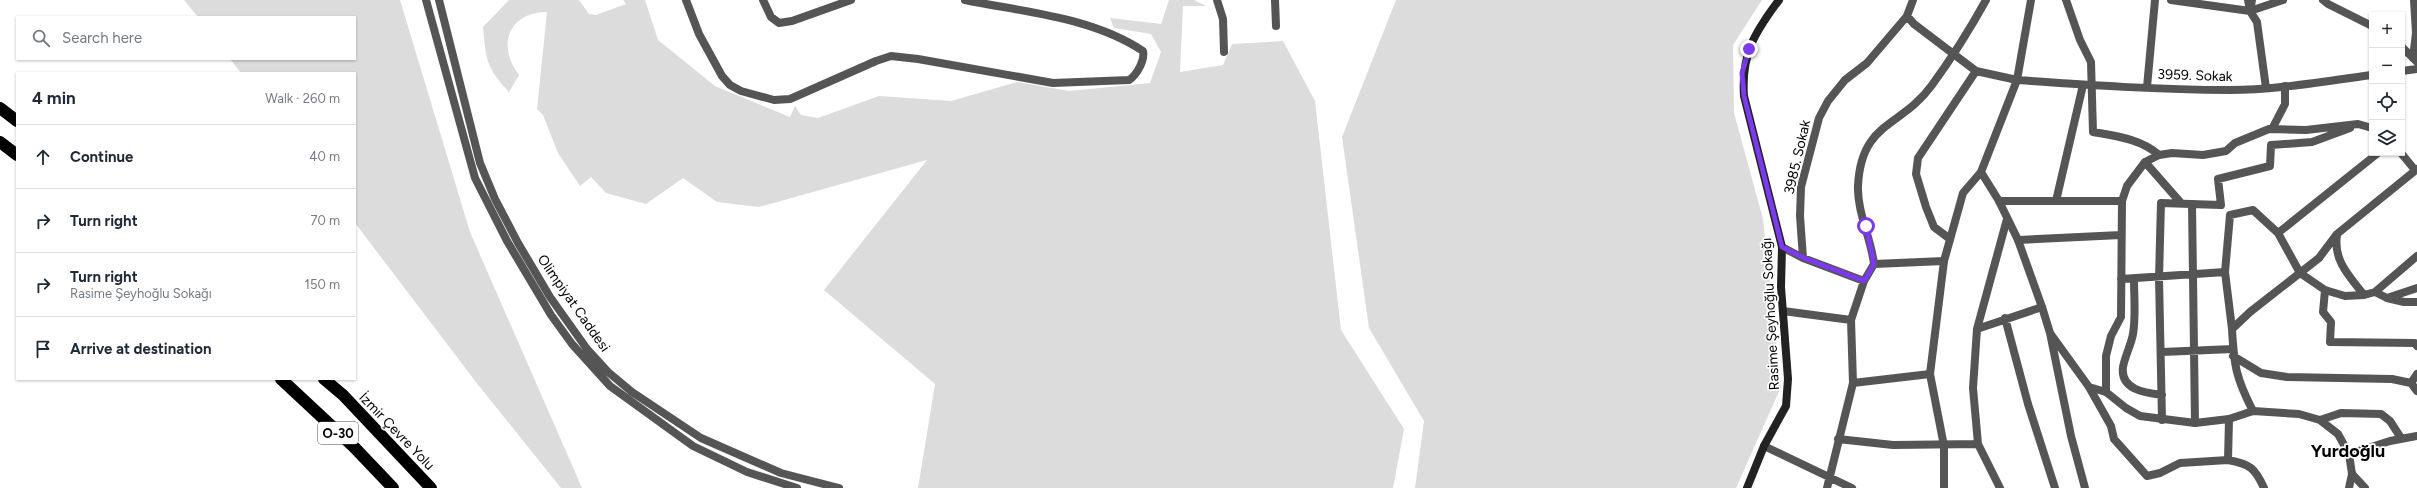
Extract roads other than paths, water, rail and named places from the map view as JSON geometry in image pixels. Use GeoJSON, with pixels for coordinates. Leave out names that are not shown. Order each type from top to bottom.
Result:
{"type":"FeatureCollection","features":[{"type":"Feature","properties":{"kind":"highway"},"geometry":{"type":"LineString","coordinates":[[0,108],[16,121]]}},
{"type":"Feature","properties":{"kind":"highway"},"geometry":{"type":"LineString","coordinates":[[0,142],[16,154]]}},
{"type":"Feature","properties":{"kind":"highway","name":"O-30"},"geometry":{"type":"LineString","coordinates":[[282,380],[354,447],[394,488]]}},
{"type":"Feature","properties":{"kind":"highway","name":"İzmir Çevre Yolu"},"geometry":{"type":"LineString","coordinates":[[325,380],[343,395],[431,488]]}},
{"type":"Feature","properties":{"kind":"main road","name":"Rasime Şeyhoğlu Sokağı"},"geometry":{"type":"LineString","coordinates":[[1747,488],[1764,446],[1786,406],[1788,379],[1783,311],[1782,247],[1744,96],[1742,73],[1749,49],[1767,16],[1779,0]]}},
{"type":"Feature","properties":{"kind":"street","name":"Olimpiyat Caddesi"},"geometry":{"type":"LineString","coordinates":[[426,0],[476,178],[506,241],[551,315],[572,344],[610,386],[693,446],[748,472],[797,488]]}},
{"type":"Feature","properties":{"kind":"street","name":"Olimpiyat Caddesi"},"geometry":{"type":"LineString","coordinates":[[439,0],[480,163],[495,200],[518,243],[550,297],[586,349],[608,372],[632,392],[701,438],[782,473],[839,488]]}},
{"type":"Feature","properties":{"kind":"street"},"geometry":{"type":"LineString","coordinates":[[686,0],[708,53],[722,76],[730,85],[741,91],[774,100],[790,99],[876,61],[891,56],[918,59],[1053,83],[1129,80],[1135,75],[1140,64],[1143,51],[1102,30],[1064,20],[965,0]]}},
{"type":"Feature","properties":{"kind":"street"},"geometry":{"type":"LineString","coordinates":[[763,0],[771,18],[779,23],[851,0]]}},
{"type":"Feature","properties":{"kind":"street"},"geometry":{"type":"LineString","coordinates":[[1217,0],[1223,20],[1224,52]]}},
{"type":"Feature","properties":{"kind":"street"},"geometry":{"type":"LineString","coordinates":[[1275,0],[1276,26]]}},
{"type":"Feature","properties":{"kind":"street","name":"3985. Sokak"},"geometry":{"type":"LineString","coordinates":[[1804,258],[1800,216],[1801,187],[1819,118],[1828,101],[1845,80],[1867,63],[1907,16],[1913,0]]}},
{"type":"Feature","properties":{"kind":"street"},"geometry":{"type":"LineString","coordinates":[[1828,488],[1838,438],[1853,383],[1851,320],[1864,281],[1874,264],[1858,188],[1859,168],[1865,149],[1873,136],[1915,103],[1932,86],[1986,0]]}},
{"type":"Feature","properties":{"kind":"street"},"geometry":{"type":"LineString","coordinates":[[1944,488],[1944,446],[1930,374],[1944,260],[1963,193],[1981,172],[2017,80],[2031,0]]}},
{"type":"Feature","properties":{"kind":"street"},"geometry":{"type":"LineString","coordinates":[[2066,0],[2080,40],[2091,62],[2093,132],[2116,136],[2149,147],[2159,155]]}},
{"type":"Feature","properties":{"kind":"street"},"geometry":{"type":"LineString","coordinates":[[2147,86],[2155,0]]}},
{"type":"Feature","properties":{"kind":"street"},"geometry":{"type":"LineString","coordinates":[[2171,0],[2250,11],[2283,0]]}},
{"type":"Feature","properties":{"kind":"street"},"geometry":{"type":"LineString","coordinates":[[2248,0],[2250,11],[2257,22],[2266,88]]}},
{"type":"Feature","properties":{"kind":"street"},"geometry":{"type":"LineString","coordinates":[[2250,11],[2252,0]]}},
{"type":"Feature","properties":{"kind":"street"},"geometry":{"type":"LineString","coordinates":[[2324,0],[2328,4],[2369,24]]}},
{"type":"Feature","properties":{"kind":"street"},"geometry":{"type":"LineString","coordinates":[[2414,0],[2416,33],[2415,60]]}},
{"type":"Feature","properties":{"kind":"street"},"geometry":{"type":"LineString","coordinates":[[1907,16],[1914,24],[1976,71],[1918,158],[1916,174],[1926,207],[1934,227],[1950,239]]}},
{"type":"Feature","properties":{"kind":"street"},"geometry":{"type":"LineString","coordinates":[[2404,48],[2415,60]]}},
{"type":"Feature","properties":{"kind":"street"},"geometry":{"type":"LineString","coordinates":[[2405,71],[2417,69]]}},
{"type":"Feature","properties":{"kind":"street","name":"3959. Sokak"},"geometry":{"type":"LineString","coordinates":[[1976,71],[2017,80],[2083,85],[2230,90],[2266,88],[2369,75]]}},
{"type":"Feature","properties":{"kind":"street"},"geometry":{"type":"LineString","coordinates":[[2056,200],[2083,85]]}},
{"type":"Feature","properties":{"kind":"street"},"geometry":{"type":"LineString","coordinates":[[2272,129],[2285,104],[2285,86]]}},
{"type":"Feature","properties":{"kind":"street"},"geometry":{"type":"LineString","coordinates":[[2253,411],[2238,382],[2233,352],[2232,329],[2225,272],[2230,215],[2221,205],[2218,179],[2270,166],[2271,145],[2312,142],[2358,124]]}},
{"type":"Feature","properties":{"kind":"street"},"geometry":{"type":"LineString","coordinates":[[2106,392],[2106,356],[2111,336],[2121,317],[2122,201],[2127,186],[2145,162],[2159,155],[2172,153],[2203,156],[2226,152],[2235,143],[2272,129],[2306,130],[2358,124],[2369,127]]}},
{"type":"Feature","properties":{"kind":"street"},"geometry":{"type":"LineString","coordinates":[[2278,233],[2374,156]]}},
{"type":"Feature","properties":{"kind":"street"},"geometry":{"type":"LineString","coordinates":[[2232,329],[2250,312],[2319,258],[2337,234],[2416,170],[2404,156]]}},
{"type":"Feature","properties":{"kind":"street"},"geometry":{"type":"LineString","coordinates":[[2145,162],[2181,203]]}},
{"type":"Feature","properties":{"kind":"street"},"geometry":{"type":"LineString","coordinates":[[1981,172],[1999,201],[2018,240],[2042,307],[2050,333],[2071,436],[2085,488]]}},
{"type":"Feature","properties":{"kind":"street"},"geometry":{"type":"LineString","coordinates":[[1999,201],[2122,201]]}},
{"type":"Feature","properties":{"kind":"street"},"geometry":{"type":"LineString","coordinates":[[2162,420],[2162,352],[2159,278],[2161,203],[2221,205]]}},
{"type":"Feature","properties":{"kind":"street"},"geometry":{"type":"LineString","coordinates":[[2192,204],[2195,423]]}},
{"type":"Feature","properties":{"kind":"street"},"geometry":{"type":"LineString","coordinates":[[2230,215],[2253,210],[2278,233],[2300,273],[2325,290],[2345,296],[2364,295],[2376,292],[2417,256]]}},
{"type":"Feature","properties":{"kind":"street"},"geometry":{"type":"LineString","coordinates":[[2000,488],[1978,444],[1973,388],[1977,329],[2007,219]]}},
{"type":"Feature","properties":{"kind":"street"},"geometry":{"type":"LineString","coordinates":[[2337,234],[2335,249],[2339,259],[2364,295]]}},
{"type":"Feature","properties":{"kind":"street"},"geometry":{"type":"LineString","coordinates":[[2018,240],[2121,235]]}},
{"type":"Feature","properties":{"kind":"street"},"geometry":{"type":"LineString","coordinates":[[1782,247],[1804,258],[1864,281]]}},
{"type":"Feature","properties":{"kind":"street"},"geometry":{"type":"LineString","coordinates":[[1874,264],[1944,260]]}},
{"type":"Feature","properties":{"kind":"street"},"geometry":{"type":"LineString","coordinates":[[2121,279],[2159,278],[2225,272]]}},
{"type":"Feature","properties":{"kind":"street"},"geometry":{"type":"LineString","coordinates":[[2134,279],[2135,321],[2123,368],[2125,379],[2132,389],[2145,393],[2162,395]]}},
{"type":"Feature","properties":{"kind":"street"},"geometry":{"type":"LineString","coordinates":[[2387,298],[2417,288]]}},
{"type":"Feature","properties":{"kind":"street"},"geometry":{"type":"LineString","coordinates":[[2325,290],[2324,312],[2330,322],[2330,342],[2415,343],[2417,346]]}},
{"type":"Feature","properties":{"kind":"street"},"geometry":{"type":"LineString","coordinates":[[2376,292],[2387,298],[2404,302],[2417,302]]}},
{"type":"Feature","properties":{"kind":"street"},"geometry":{"type":"LineString","coordinates":[[1977,329],[2005,318],[2042,307]]}},
{"type":"Feature","properties":{"kind":"street"},"geometry":{"type":"LineString","coordinates":[[1783,311],[1851,320]]}},
{"type":"Feature","properties":{"kind":"street"},"geometry":{"type":"LineString","coordinates":[[2005,318],[2055,488]]}},
{"type":"Feature","properties":{"kind":"street"},"geometry":{"type":"LineString","coordinates":[[2050,333],[2089,387],[2111,426],[2114,439],[2147,476],[2160,473],[2180,463],[2228,460],[2244,462],[2256,472],[2264,488]]}},
{"type":"Feature","properties":{"kind":"street"},"geometry":{"type":"LineString","coordinates":[[2162,352],[2233,352],[2261,373],[2287,377],[2392,379],[2411,383],[2417,391]]}},
{"type":"Feature","properties":{"kind":"street"},"geometry":{"type":"LineString","coordinates":[[1853,383],[1930,374]]}},
{"type":"Feature","properties":{"kind":"street"},"geometry":{"type":"LineString","coordinates":[[2411,383],[2417,374]]}},
{"type":"Feature","properties":{"kind":"street"},"geometry":{"type":"LineString","coordinates":[[2089,387],[2106,392],[2126,408],[2140,416],[2162,420],[2195,423],[2229,419],[2253,411],[2299,414],[2320,420],[2338,434],[2349,454],[2352,474],[2349,488]]}},
{"type":"Feature","properties":{"kind":"street"},"geometry":{"type":"LineString","coordinates":[[2320,420],[2341,413],[2381,414],[2390,420],[2401,438]]}},
{"type":"Feature","properties":{"kind":"street"},"geometry":{"type":"LineString","coordinates":[[2228,460],[2229,419]]}},
{"type":"Feature","properties":{"kind":"street"},"geometry":{"type":"LineString","coordinates":[[2349,454],[2401,438],[2417,436]]}},
{"type":"Feature","properties":{"kind":"street"},"geometry":{"type":"LineString","coordinates":[[1838,438],[1893,445],[1944,446],[1978,444]]}},
{"type":"Feature","properties":{"kind":"street"},"geometry":{"type":"LineString","coordinates":[[1764,446],[1830,479],[1852,488]]}},
{"type":"Feature","properties":{"kind":"street"},"geometry":{"type":"LineString","coordinates":[[2352,474],[2365,488]]}},
{"type":"Feature","properties":{"kind":"district","name":"Yurdoğlu"},"geometry":{"type":"Point","coordinates":[2348,451]}}]}
